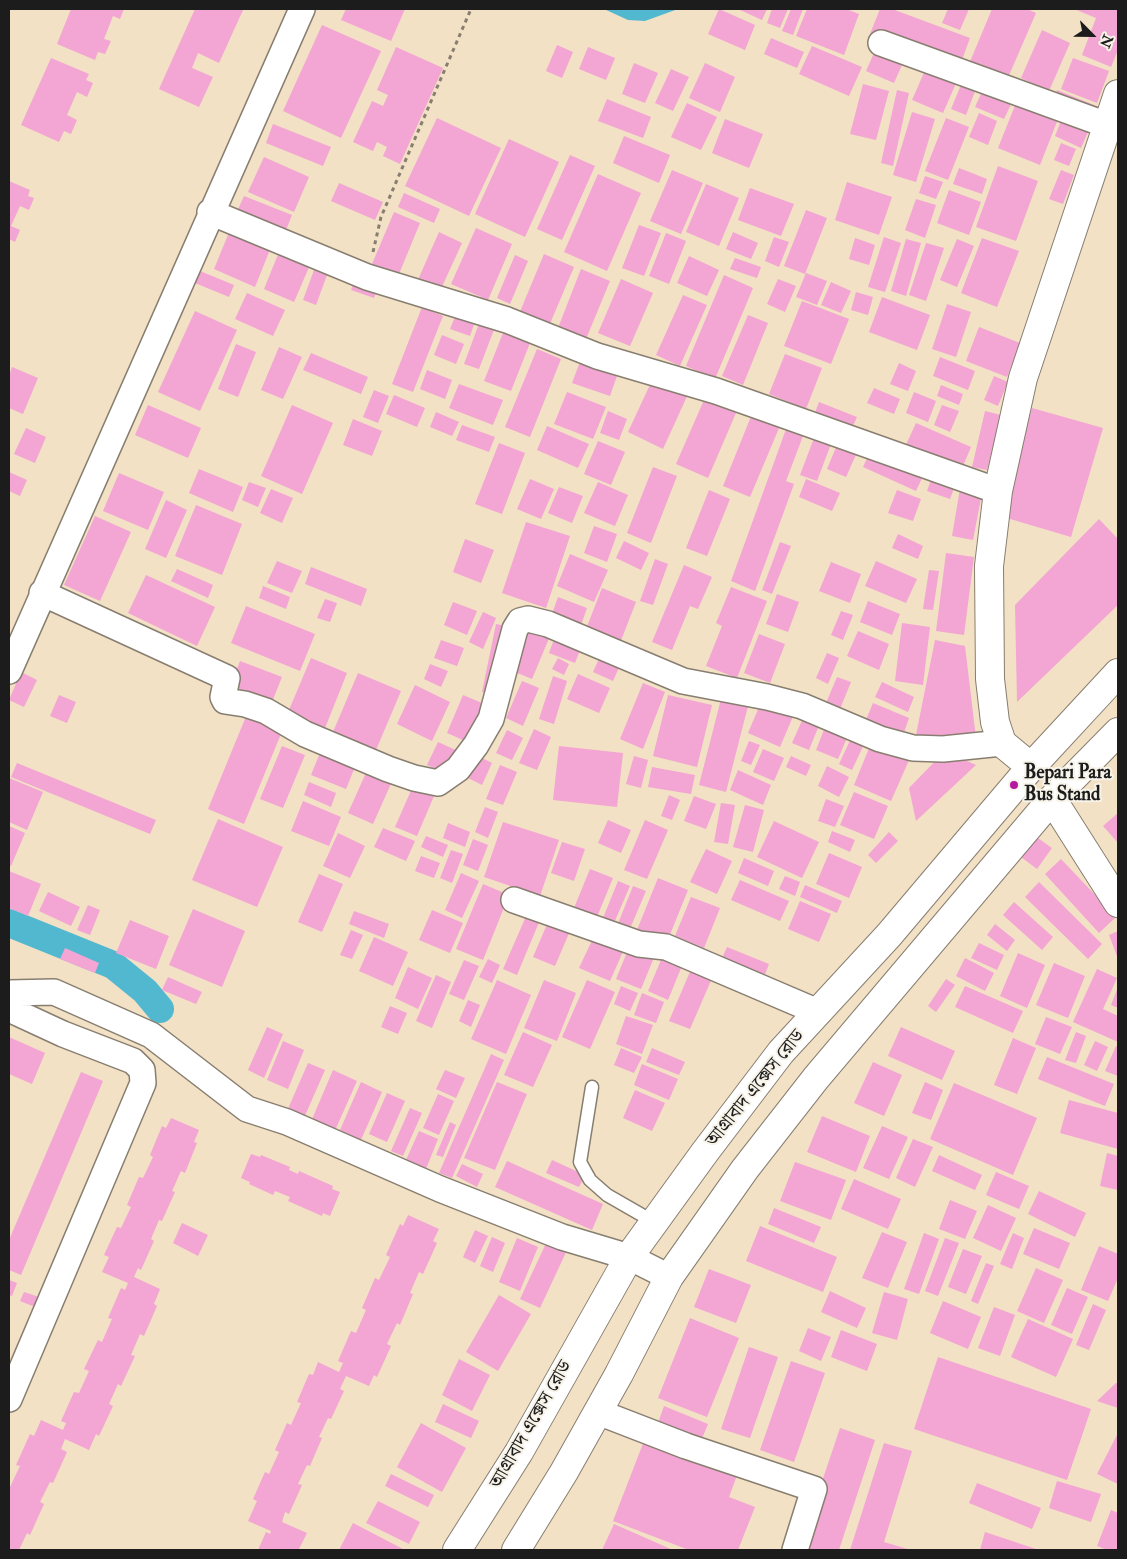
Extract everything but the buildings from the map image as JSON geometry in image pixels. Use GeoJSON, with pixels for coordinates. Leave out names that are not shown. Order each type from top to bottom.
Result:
{"type":"FeatureCollection","features":[{"type":"Feature","properties":{"kind":"main road"},"geometry":{"type":"LineString","coordinates":[[1031,767],[1002,743],[995,722],[990,680],[989,566],[998,490],[1023,378],[1118,94]]}},
{"type":"Feature","properties":{"kind":"main road","name":"আগ্রাবাদ এক্সেস রোড"},"geometry":{"type":"LineString","coordinates":[[457,1550],[519,1452],[629,1257],[781,1052],[889,935],[1031,767],[1118,673]]}},
{"type":"Feature","properties":{"kind":"main road","name":"আগ্রাবাদ এক্সেস রোড"},"geometry":{"type":"LineString","coordinates":[[516,1550],[598,1412],[669,1277],[745,1168],[816,1078],[1052,799],[1118,732]]}},
{"type":"Feature","properties":{"kind":"main road"},"geometry":{"type":"LineString","coordinates":[[1052,799],[1118,904]]}},
{"type":"Feature","properties":{"kind":"street"},"geometry":{"type":"LineString","coordinates":[[9,671],[210,212],[302,9]]}},
{"type":"Feature","properties":{"kind":"street"},"geometry":{"type":"LineString","coordinates":[[881,43],[1107,125]]}},
{"type":"Feature","properties":{"kind":"street"},"geometry":{"type":"LineString","coordinates":[[210,212],[367,277],[506,320],[597,356],[716,391],[998,490]]}},
{"type":"Feature","properties":{"kind":"street"},"geometry":{"type":"LineString","coordinates":[[42,593],[227,678],[223,696],[226,701],[245,704],[266,711],[305,734],[388,769],[414,778],[438,783],[458,769],[476,745],[491,719],[515,629],[520,621],[528,619],[548,624],[684,681],[767,697],[802,706],[880,739],[913,748],[943,749],[1002,743]]}},
{"type":"Feature","properties":{"kind":"street"},"geometry":{"type":"LineString","coordinates":[[514,900],[639,944],[666,947],[818,1012]]}},
{"type":"Feature","properties":{"kind":"street"},"geometry":{"type":"LineString","coordinates":[[9,993],[54,992],[151,1035],[247,1109],[287,1122],[440,1188],[562,1237],[629,1257],[669,1277]]}},
{"type":"Feature","properties":{"kind":"street"},"geometry":{"type":"LineString","coordinates":[[9,1009],[63,1034],[133,1061],[142,1070],[143,1083],[15,1367],[9,1399]]}},
{"type":"Feature","properties":{"kind":"street"},"geometry":{"type":"LineString","coordinates":[[598,1412],[686,1446],[814,1489],[795,1550]]}},
{"type":"Feature","properties":{"kind":"lane"},"geometry":{"type":"LineString","coordinates":[[592,1087],[580,1162],[590,1180],[607,1195],[654,1222]]}},
{"type":"Feature","properties":{"kind":"path"},"geometry":{"type":"LineString","coordinates":[[367,277],[381,217],[471,9]]}},
{"type":"Feature","properties":{"kind":"water"},"geometry":{"type":"Polygon","coordinates":[[[604,9],[678,9],[645,21],[628,20],[604,9]]]}},
{"type":"Feature","properties":{"kind":"waterway"},"geometry":{"type":"LineString","coordinates":[[9,923],[113,965],[145,991],[160,1009]]}},
{"type":"Feature","properties":{"kind":"place","name":"Bepari Para Bus Stand"},"geometry":{"type":"Point","coordinates":[1014,785]}}]}
